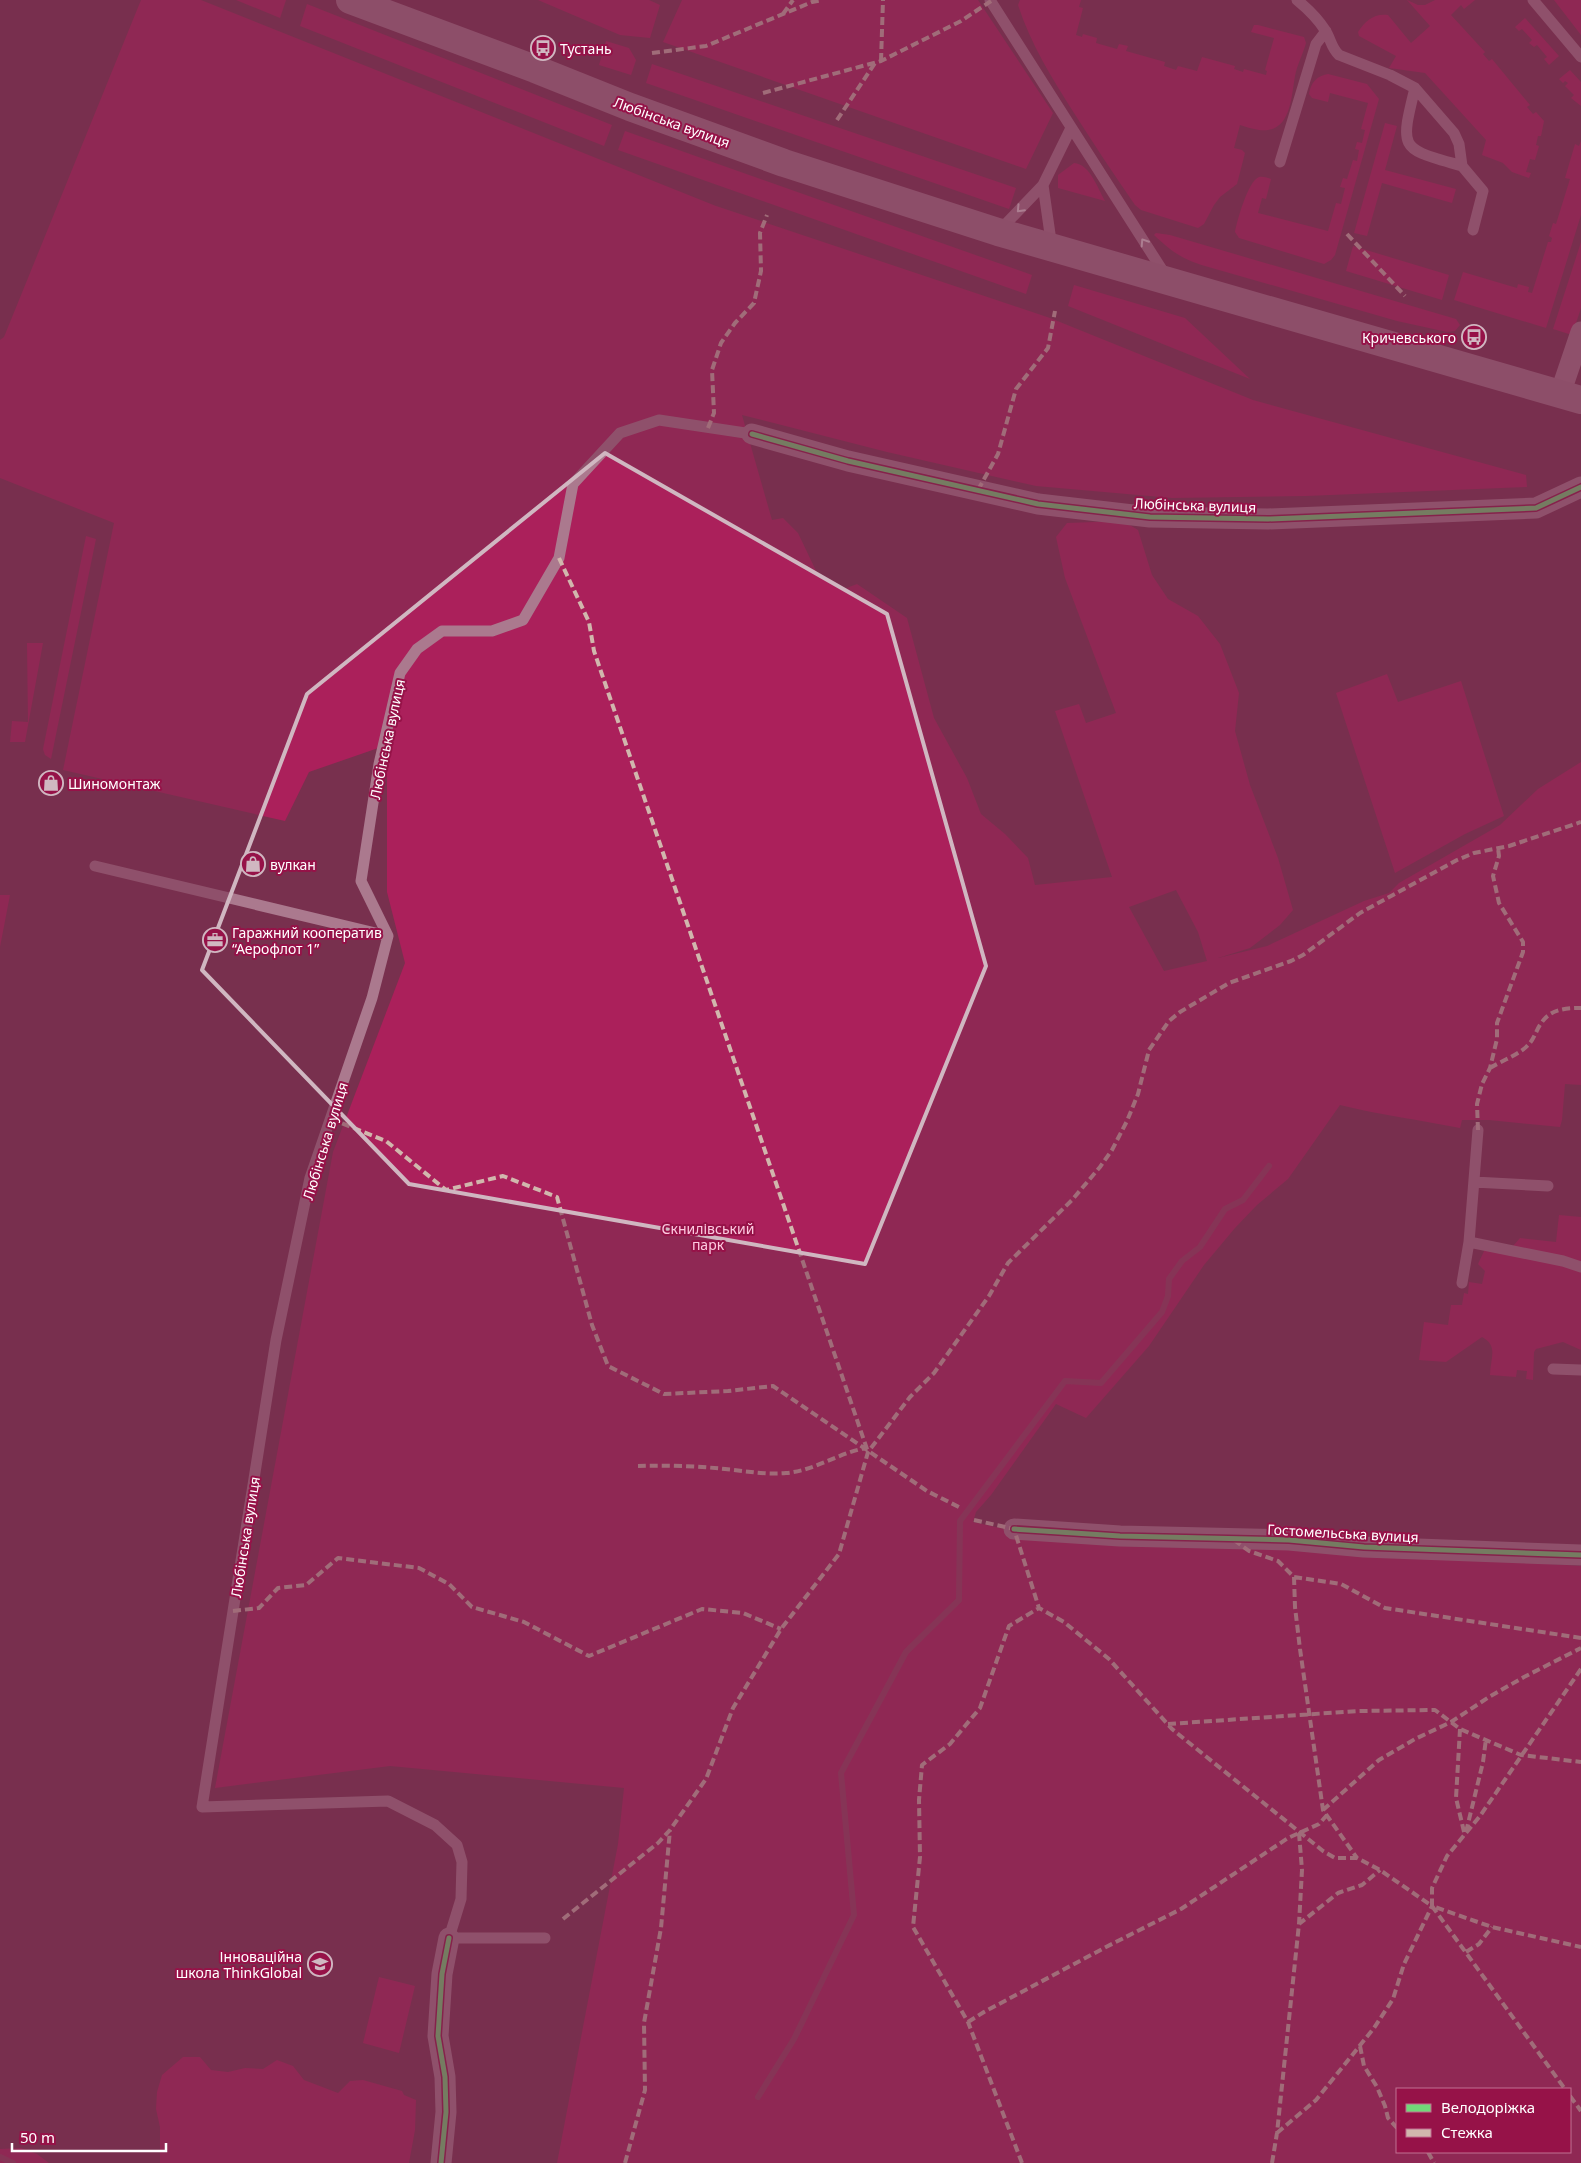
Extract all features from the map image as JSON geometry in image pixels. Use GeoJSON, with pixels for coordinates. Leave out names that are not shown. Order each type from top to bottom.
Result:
{"type":"FeatureCollection","features":[{"type":"Feature","properties":{"kind":"main road","name":"Любінська вулиця"},"geometry":{"type":"LineString","coordinates":[[350,0],[775,160],[998,232],[1570,397]]}},
{"type":"Feature","properties":{"kind":"street"},"geometry":{"type":"LineString","coordinates":[[1570,397],[1581,332]]}},
{"type":"Feature","properties":{"kind":"street","name":"Любінська вулиця"},"geometry":{"type":"LineString","coordinates":[[752,434],[848,462],[1038,504],[1150,517],[1268,518],[1536,508],[1581,487]]}},
{"type":"Feature","properties":{"kind":"street","name":"Гостомельська вулиця"},"geometry":{"type":"LineString","coordinates":[[1014,1529],[1120,1536],[1289,1540],[1364,1546],[1581,1555]]}},
{"type":"Feature","properties":{"kind":"street"},"geometry":{"type":"LineString","coordinates":[[441,2163],[446,2112],[445,2077],[438,2036],[442,1974],[449,1938]]}},
{"type":"Feature","properties":{"kind":"lane"},"geometry":{"type":"LineString","coordinates":[[990,0],[1171,283]]}},
{"type":"Feature","properties":{"kind":"lane"},"geometry":{"type":"LineString","coordinates":[[1297,0],[1308,9],[1326,32],[1334,50],[1339,56],[1390,75],[1415,88],[1458,138],[1462,166],[1483,191],[1473,230]]}},
{"type":"Feature","properties":{"kind":"lane"},"geometry":{"type":"LineString","coordinates":[[1533,0],[1581,57]]}},
{"type":"Feature","properties":{"kind":"lane"},"geometry":{"type":"LineString","coordinates":[[1280,162],[1316,44],[1326,32]]}},
{"type":"Feature","properties":{"kind":"lane"},"geometry":{"type":"LineString","coordinates":[[1415,88],[1406,125],[1406,137],[1412,148],[1423,154],[1462,166]]}},
{"type":"Feature","properties":{"kind":"lane"},"geometry":{"type":"LineString","coordinates":[[998,232],[1042,185],[1071,128]]}},
{"type":"Feature","properties":{"kind":"lane"},"geometry":{"type":"LineString","coordinates":[[1042,185],[1052,248]]}},
{"type":"Feature","properties":{"kind":"lane","name":"Любінська вулиця"},"geometry":{"type":"LineString","coordinates":[[449,1938],[461,1899],[462,1862],[457,1845],[435,1825],[388,1801],[202,1808],[276,1340],[310,1178],[372,998],[388,936],[361,881],[379,764],[400,673],[417,649],[442,631],[492,631],[523,620],[559,558],[573,484],[620,433],[659,420],[752,434]]}},
{"type":"Feature","properties":{"kind":"lane"},"geometry":{"type":"LineString","coordinates":[[95,866],[388,936]]}},
{"type":"Feature","properties":{"kind":"lane"},"geometry":{"type":"LineString","coordinates":[[1462,1283],[1469,1242],[1478,1130]]}},
{"type":"Feature","properties":{"kind":"lane"},"geometry":{"type":"LineString","coordinates":[[1474,1182],[1548,1186]]}},
{"type":"Feature","properties":{"kind":"lane"},"geometry":{"type":"LineString","coordinates":[[1469,1242],[1563,1260],[1581,1267]]}},
{"type":"Feature","properties":{"kind":"lane"},"geometry":{"type":"LineString","coordinates":[[1553,1369],[1581,1370]]}},
{"type":"Feature","properties":{"kind":"lane"},"geometry":{"type":"LineString","coordinates":[[449,1938],[545,1938]]}},
{"type":"Feature","properties":{"kind":"highlighted area"},"geometry":{"type":"Polygon","coordinates":[[[605,453],[887,614],[986,966],[865,1264],[409,1184],[202,970],[307,694],[605,453]]]}},
{"type":"Feature","properties":{"kind":"green space","name":"Скнилівський парк"},"geometry":{"type":"Polygon","coordinates":[[[141,0],[201,0],[716,206],[1050,318],[1253,400],[1526,475],[1527,487],[1306,496],[1172,498],[1036,486],[887,452],[742,415],[772,520],[783,518],[798,533],[818,575],[844,589],[857,584],[907,618],[934,718],[967,778],[981,814],[1005,834],[1028,858],[1035,885],[1112,877],[1055,711],[1079,704],[1086,723],[1116,713],[1065,578],[1056,537],[1067,523],[1123,521],[1138,530],[1152,575],[1168,599],[1198,616],[1220,644],[1239,693],[1235,731],[1250,785],[1278,858],[1293,910],[1280,925],[1250,948],[1218,958],[1267,946],[1364,901],[1389,893],[1399,883],[1500,825],[1538,789],[1581,762],[1581,1085],[1565,1084],[1560,1127],[1489,1120],[1462,1120],[1460,1128],[1340,1105],[1288,1179],[1257,1205],[1235,1228],[1204,1265],[1149,1346],[1086,1418],[1056,1404],[991,1495],[976,1512],[973,1522],[1009,1530],[1581,1566],[1581,2163],[557,2163],[618,1844],[624,1788],[390,1766],[215,1788],[333,1152],[405,963],[387,892],[387,745],[309,772],[285,821],[63,770],[114,523],[0,478],[0,340],[4,337],[141,0]],[[1176,890],[1129,907],[1164,971],[1207,961],[1198,932],[1176,890]]]}},
{"type":"Feature","properties":{"kind":"green space"},"geometry":{"type":"Polygon","coordinates":[[[236,0],[286,0],[280,18],[236,0]]]}},
{"type":"Feature","properties":{"kind":"green space"},"geometry":{"type":"Polygon","coordinates":[[[538,0],[649,0],[660,5],[650,38],[620,35],[538,0]]]}},
{"type":"Feature","properties":{"kind":"green space"},"geometry":{"type":"Polygon","coordinates":[[[682,0],[978,0],[1053,113],[1026,169],[663,42],[682,0]]]}},
{"type":"Feature","properties":{"kind":"green space"},"geometry":{"type":"Polygon","coordinates":[[[1020,0],[1081,0],[1079,7],[1083,8],[1076,35],[1082,37],[1083,34],[1097,38],[1096,43],[1117,49],[1119,44],[1128,46],[1126,51],[1165,62],[1164,66],[1176,70],[1178,66],[1197,71],[1202,57],[1235,66],[1234,69],[1243,72],[1244,69],[1266,75],[1267,71],[1265,70],[1274,38],[1251,32],[1254,25],[1304,37],[1306,43],[1296,72],[1288,113],[1278,126],[1270,130],[1259,130],[1240,125],[1234,148],[1245,153],[1237,184],[1220,197],[1204,224],[1198,228],[1141,210],[1135,205],[1112,171],[1050,74],[1023,20],[1018,5],[1020,0]]]}},
{"type":"Feature","properties":{"kind":"green space"},"geometry":{"type":"Polygon","coordinates":[[[1407,0],[1418,5],[1425,5],[1435,0],[1475,0],[1464,9],[1461,5],[1451,15],[1485,52],[1483,54],[1489,61],[1492,59],[1530,105],[1527,107],[1533,114],[1536,112],[1544,121],[1541,136],[1538,136],[1536,145],[1539,146],[1535,160],[1530,159],[1526,172],[1531,173],[1529,178],[1512,172],[1503,163],[1482,155],[1486,140],[1425,73],[1389,68],[1396,56],[1359,36],[1358,32],[1370,19],[1378,15],[1388,15],[1411,43],[1430,26],[1407,0]]]}},
{"type":"Feature","properties":{"kind":"green space"},"geometry":{"type":"Polygon","coordinates":[[[1554,0],[1581,0],[1581,35],[1554,0]]]}},
{"type":"Feature","properties":{"kind":"green space"},"geometry":{"type":"Polygon","coordinates":[[[307,4],[612,125],[604,146],[300,26],[307,4]]]}},
{"type":"Feature","properties":{"kind":"green space"},"geometry":{"type":"Polygon","coordinates":[[[1525,18],[1559,56],[1549,65],[1544,59],[1547,57],[1537,45],[1534,47],[1529,43],[1532,40],[1522,29],[1519,31],[1515,27],[1525,18]]]}},
{"type":"Feature","properties":{"kind":"green space"},"geometry":{"type":"Polygon","coordinates":[[[606,41],[629,48],[636,60],[631,75],[599,65],[606,41]]]}},
{"type":"Feature","properties":{"kind":"green space"},"geometry":{"type":"Polygon","coordinates":[[[652,64],[1016,188],[1009,209],[646,83],[652,64]]]}},
{"type":"Feature","properties":{"kind":"green space"},"geometry":{"type":"Polygon","coordinates":[[[1570,70],[1581,82],[1581,106],[1571,98],[1574,95],[1565,86],[1568,83],[1565,81],[1563,83],[1559,79],[1570,70]]]}},
{"type":"Feature","properties":{"kind":"green space"},"geometry":{"type":"Polygon","coordinates":[[[1328,74],[1367,84],[1379,99],[1335,255],[1324,264],[1239,238],[1235,232],[1247,193],[1259,177],[1271,179],[1266,199],[1262,198],[1258,213],[1328,231],[1336,203],[1341,204],[1345,188],[1340,187],[1343,178],[1347,179],[1353,160],[1357,161],[1359,150],[1355,149],[1357,142],[1362,143],[1365,130],[1361,129],[1368,103],[1330,93],[1328,102],[1312,98],[1309,94],[1313,83],[1320,76],[1328,74]]]}},
{"type":"Feature","properties":{"kind":"green space"},"geometry":{"type":"Polygon","coordinates":[[[1385,123],[1397,126],[1385,170],[1456,189],[1452,203],[1382,183],[1367,236],[1354,233],[1385,123]]]}},
{"type":"Feature","properties":{"kind":"green space"},"geometry":{"type":"Polygon","coordinates":[[[625,131],[1032,275],[1026,294],[618,150],[625,131]]]}},
{"type":"Feature","properties":{"kind":"green space"},"geometry":{"type":"Polygon","coordinates":[[[1581,141],[1581,215],[1546,328],[1454,300],[1463,272],[1517,288],[1518,284],[1529,287],[1528,292],[1532,293],[1548,242],[1551,242],[1552,238],[1549,236],[1553,223],[1556,224],[1570,179],[1565,178],[1575,144],[1579,146],[1581,141]]]}},
{"type":"Feature","properties":{"kind":"green space"},"geometry":{"type":"Polygon","coordinates":[[[1074,163],[1080,164],[1089,172],[1105,201],[1058,188],[1058,175],[1074,163]]]}},
{"type":"Feature","properties":{"kind":"green space"},"geometry":{"type":"Polygon","coordinates":[[[1156,233],[1170,235],[1456,319],[1460,325],[1455,331],[1447,332],[1397,321],[1205,266],[1190,261],[1166,246],[1154,235],[1156,233]]]}},
{"type":"Feature","properties":{"kind":"green space"},"geometry":{"type":"Polygon","coordinates":[[[1581,242],[1581,308],[1572,335],[1553,329],[1581,242]]]}},
{"type":"Feature","properties":{"kind":"green space"},"geometry":{"type":"Polygon","coordinates":[[[1353,246],[1449,275],[1442,300],[1346,271],[1353,246]]]}},
{"type":"Feature","properties":{"kind":"green space"},"geometry":{"type":"Polygon","coordinates":[[[1074,285],[1185,318],[1250,379],[1068,306],[1074,285]]]}},
{"type":"Feature","properties":{"kind":"green space"},"geometry":{"type":"Polygon","coordinates":[[[86,536],[96,539],[51,759],[45,755],[43,749],[86,536]]]}},
{"type":"Feature","properties":{"kind":"green space"},"geometry":{"type":"Polygon","coordinates":[[[27,643],[43,643],[25,742],[10,742],[12,721],[28,722],[27,643]]]}},
{"type":"Feature","properties":{"kind":"green space"},"geometry":{"type":"Polygon","coordinates":[[[1387,674],[1398,702],[1461,681],[1504,816],[1465,834],[1395,873],[1336,693],[1387,674]]]}},
{"type":"Feature","properties":{"kind":"green space"},"geometry":{"type":"Polygon","coordinates":[[[0,895],[10,895],[0,947],[0,895]]]}},
{"type":"Feature","properties":{"kind":"green space"},"geometry":{"type":"Polygon","coordinates":[[[1559,1215],[1581,1217],[1581,1350],[1563,1342],[1536,1349],[1534,1352],[1533,1380],[1526,1379],[1527,1371],[1517,1370],[1516,1377],[1490,1375],[1492,1349],[1490,1344],[1482,1337],[1446,1362],[1419,1360],[1424,1322],[1448,1325],[1451,1305],[1462,1305],[1464,1293],[1468,1294],[1469,1282],[1482,1284],[1485,1271],[1478,1264],[1486,1247],[1507,1253],[1520,1238],[1556,1242],[1559,1215]]]}},
{"type":"Feature","properties":{"kind":"green space"},"geometry":{"type":"Polygon","coordinates":[[[379,1977],[415,1986],[399,2053],[363,2043],[379,1977]]]}},
{"type":"Feature","properties":{"kind":"green space"},"geometry":{"type":"Polygon","coordinates":[[[183,2057],[200,2057],[211,2070],[228,2072],[245,2068],[263,2069],[277,2060],[293,2066],[304,2080],[338,2093],[350,2081],[363,2080],[402,2091],[404,2095],[416,2100],[415,2130],[409,2163],[160,2163],[160,2127],[156,2109],[157,2092],[162,2075],[183,2057]]]}},
{"type":"Feature","properties":{"kind":"green space"},"geometry":{"type":"Polygon","coordinates":[[[21,2148],[37,2154],[49,2163],[0,2163],[0,2149],[21,2148]]]}},
{"type":"Feature","properties":{"kind":"waterway"},"geometry":{"type":"LineString","coordinates":[[758,2097],[794,2039],[854,1915],[841,1773],[906,1652],[959,1600],[960,1521],[1065,1381],[1101,1383],[1162,1312],[1168,1296],[1169,1279],[1182,1261],[1200,1247],[1225,1209],[1243,1200],[1269,1166]]}},
{"type":"Feature","properties":{"kind":"waterway"},"geometry":{"type":"LineString","coordinates":[[0,2157],[13,2163]]}},
{"type":"Feature","properties":{"kind":"marked path"},"geometry":{"type":"LineString","coordinates":[[783,14],[793,0]]}},
{"type":"Feature","properties":{"kind":"marked path"},"geometry":{"type":"LineString","coordinates":[[652,53],[706,46],[812,2],[822,0]]}},
{"type":"Feature","properties":{"kind":"marked path"},"geometry":{"type":"LineString","coordinates":[[881,61],[883,0]]}},
{"type":"Feature","properties":{"kind":"marked path"},"geometry":{"type":"LineString","coordinates":[[763,93],[881,61],[961,21],[991,1]]}},
{"type":"Feature","properties":{"kind":"marked path"},"geometry":{"type":"LineString","coordinates":[[837,120],[875,63]]}},
{"type":"Feature","properties":{"kind":"marked path"},"geometry":{"type":"LineString","coordinates":[[708,428],[714,413],[712,370],[721,343],[735,323],[754,303],[761,271],[760,233],[767,215]]}},
{"type":"Feature","properties":{"kind":"marked path"},"geometry":{"type":"LineString","coordinates":[[1347,234],[1405,296]]}},
{"type":"Feature","properties":{"kind":"marked path"},"geometry":{"type":"LineString","coordinates":[[978,490],[998,454],[1016,389],[1048,348],[1055,311]]}},
{"type":"Feature","properties":{"kind":"marked path"},"geometry":{"type":"LineString","coordinates":[[559,558],[589,622],[594,651],[868,1452]]}},
{"type":"Feature","properties":{"kind":"marked path"},"geometry":{"type":"LineString","coordinates":[[563,1919],[658,1843],[670,1830],[706,1779],[733,1708],[781,1629],[839,1554],[868,1452],[910,1397],[934,1373],[989,1296],[1008,1263],[1072,1200],[1112,1150],[1138,1094],[1149,1050],[1169,1021],[1180,1012],[1229,983],[1303,955],[1360,913],[1457,860],[1474,853],[1509,846],[1581,822]]}},
{"type":"Feature","properties":{"kind":"marked path"},"geometry":{"type":"LineString","coordinates":[[1478,1130],[1477,1104],[1482,1084],[1490,1068],[1497,1039],[1497,1023],[1523,952],[1523,942],[1499,903],[1493,876],[1499,856],[1498,848]]}},
{"type":"Feature","properties":{"kind":"marked path"},"geometry":{"type":"LineString","coordinates":[[1490,1068],[1517,1054],[1526,1047],[1532,1041],[1540,1024],[1550,1014],[1564,1009],[1581,1008]]}},
{"type":"Feature","properties":{"kind":"marked path"},"geometry":{"type":"LineString","coordinates":[[331,1119],[386,1141],[446,1190],[503,1176],[557,1197],[592,1325],[608,1366],[664,1394],[728,1391],[773,1386],[927,1491],[961,1508]]}},
{"type":"Feature","properties":{"kind":"marked path"},"geometry":{"type":"LineString","coordinates":[[638,1466],[693,1466],[763,1473],[786,1473],[806,1469],[866,1448]]}},
{"type":"Feature","properties":{"kind":"marked path"},"geometry":{"type":"LineString","coordinates":[[974,1520],[1014,1529],[1039,1608],[1064,1622],[1109,1659],[1172,1729],[1323,1851],[1335,1858],[1357,1858],[1380,1870],[1432,1906],[1564,2088]]}},
{"type":"Feature","properties":{"kind":"marked path"},"geometry":{"type":"LineString","coordinates":[[1234,1540],[1249,1551],[1278,1561],[1294,1577],[1341,1584],[1385,1608],[1581,1638]]}},
{"type":"Feature","properties":{"kind":"marked path"},"geometry":{"type":"LineString","coordinates":[[233,1611],[259,1608],[278,1588],[306,1585],[338,1558],[419,1568],[449,1584],[472,1607],[524,1622],[589,1656],[702,1609],[743,1613],[781,1629]]}},
{"type":"Feature","properties":{"kind":"marked path"},"geometry":{"type":"LineString","coordinates":[[1294,1577],[1300,1649],[1323,1810],[1357,1858]]}},
{"type":"Feature","properties":{"kind":"marked path"},"geometry":{"type":"LineString","coordinates":[[1022,2163],[968,2022],[913,1927],[920,1857],[919,1800],[922,1765],[950,1744],[980,1708],[1009,1626],[1039,1608]]}},
{"type":"Feature","properties":{"kind":"marked path"},"geometry":{"type":"LineString","coordinates":[[1323,1810],[1379,1760],[1415,1739],[1451,1722],[1524,1677],[1581,1648]]}},
{"type":"Feature","properties":{"kind":"marked path"},"geometry":{"type":"LineString","coordinates":[[1581,1669],[1480,1816],[1447,1856],[1432,1888],[1432,1906],[1492,1927],[1581,1947]]}},
{"type":"Feature","properties":{"kind":"marked path"},"geometry":{"type":"LineString","coordinates":[[1168,1724],[1358,1711],[1435,1710],[1460,1729],[1521,1755],[1581,1762]]}},
{"type":"Feature","properties":{"kind":"marked path"},"geometry":{"type":"LineString","coordinates":[[1460,1729],[1456,1798],[1465,1836]]}},
{"type":"Feature","properties":{"kind":"marked path"},"geometry":{"type":"LineString","coordinates":[[1466,1832],[1483,1762],[1486,1739]]}},
{"type":"Feature","properties":{"kind":"marked path"},"geometry":{"type":"LineString","coordinates":[[968,2022],[1106,1947],[1181,1909],[1288,1838],[1319,1824],[1327,1815]]}},
{"type":"Feature","properties":{"kind":"marked path"},"geometry":{"type":"LineString","coordinates":[[625,2163],[645,2090],[644,2023],[661,1928],[670,1830]]}},
{"type":"Feature","properties":{"kind":"marked path"},"geometry":{"type":"LineString","coordinates":[[1299,1833],[1302,1870],[1299,1924]]}},
{"type":"Feature","properties":{"kind":"marked path"},"geometry":{"type":"LineString","coordinates":[[1272,2163],[1277,2133],[1299,1924],[1338,1893],[1362,1885],[1380,1870]]}},
{"type":"Feature","properties":{"kind":"marked path"},"geometry":{"type":"LineString","coordinates":[[1277,2133],[1316,2100],[1374,2028],[1393,1999],[1404,1964],[1432,1906]]}},
{"type":"Feature","properties":{"kind":"marked path"},"geometry":{"type":"LineString","coordinates":[[1466,1952],[1479,1944],[1492,1927]]}},
{"type":"Feature","properties":{"kind":"marked path"},"geometry":{"type":"LineString","coordinates":[[1360,2046],[1364,2066],[1377,2087],[1388,2118],[1396,2127]]}},
{"type":"Feature","properties":{"kind":"marked path"},"geometry":{"type":"LineString","coordinates":[[1571,2097],[1581,2111]]}},
{"type":"Feature","properties":{"kind":"marked path"},"geometry":{"type":"LineString","coordinates":[[1429,2153],[1434,2163]]}},
{"type":"Feature","properties":{"kind":"cycle path"},"geometry":{"type":"LineString","coordinates":[[752,434],[848,461],[1038,504],[1150,517],[1268,519],[1536,508],[1581,487]]}},
{"type":"Feature","properties":{"kind":"cycle path"},"geometry":{"type":"LineString","coordinates":[[1014,1529],[1120,1536],[1289,1540],[1364,1547],[1581,1555]]}},
{"type":"Feature","properties":{"kind":"cycle path"},"geometry":{"type":"LineString","coordinates":[[441,2163],[446,2112],[445,2077],[438,2036],[442,1974],[449,1938]]}},
{"type":"Feature","properties":{"kind":"place","name":"Тустань"},"geometry":{"type":"Point","coordinates":[543,48]}},
{"type":"Feature","properties":{"kind":"place","name":"Кричевського"},"geometry":{"type":"Point","coordinates":[1474,337]}},
{"type":"Feature","properties":{"kind":"place","name":"Шиномонтаж"},"geometry":{"type":"Point","coordinates":[51,783]}},
{"type":"Feature","properties":{"kind":"place","name":"вулкан"},"geometry":{"type":"Point","coordinates":[253,864]}},
{"type":"Feature","properties":{"kind":"place","name":"Гаражний кооператив “Аерофлот 1”"},"geometry":{"type":"Point","coordinates":[215,940]}},
{"type":"Feature","properties":{"kind":"place","name":"Інноваційна школа ThinkGlobal"},"geometry":{"type":"Point","coordinates":[320,1964]}}]}
